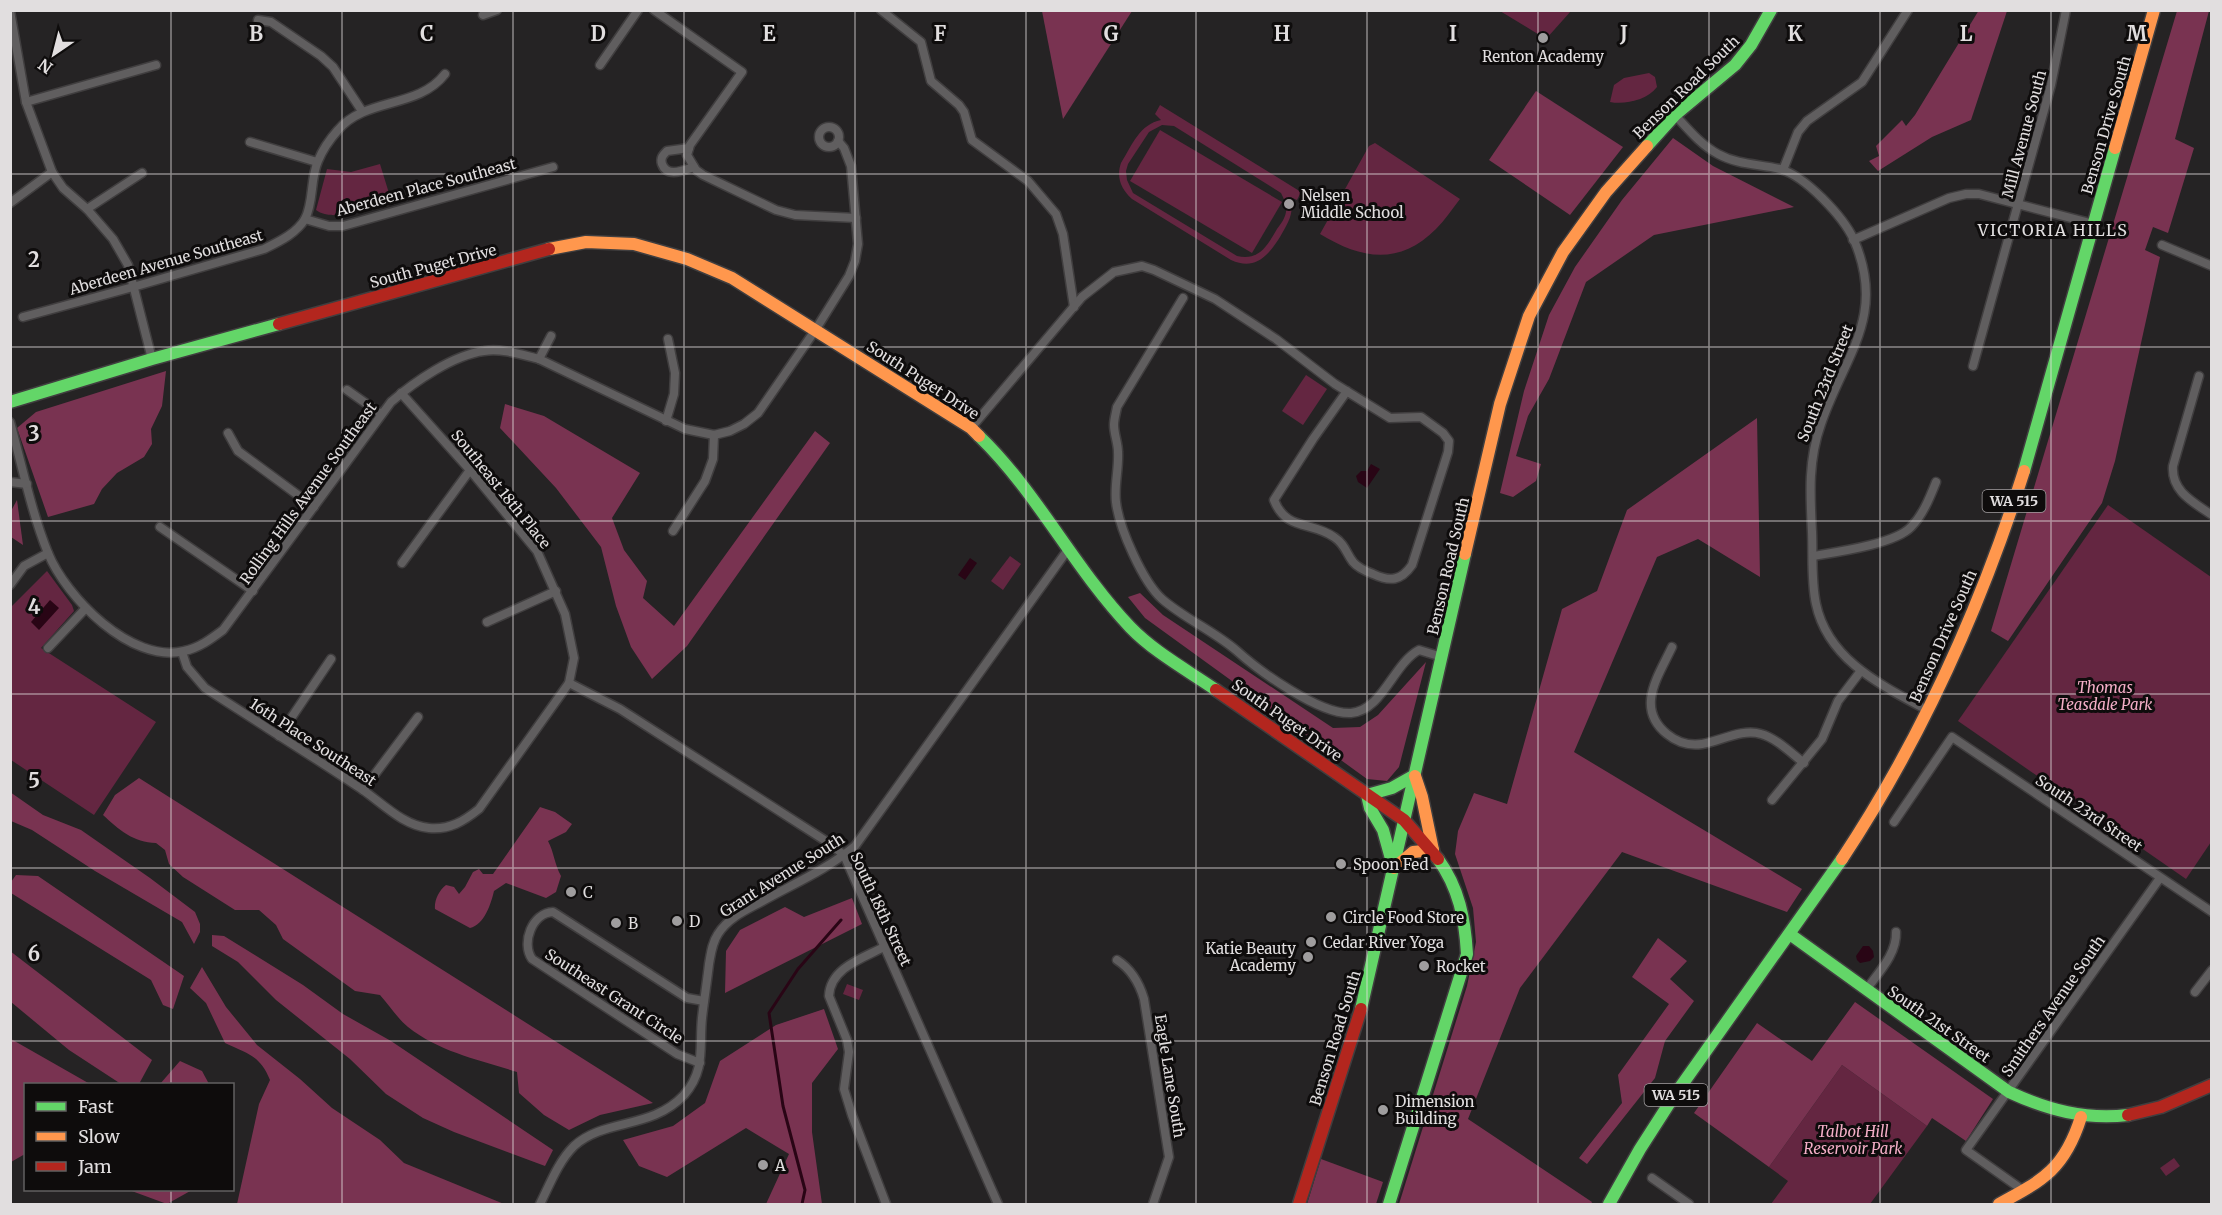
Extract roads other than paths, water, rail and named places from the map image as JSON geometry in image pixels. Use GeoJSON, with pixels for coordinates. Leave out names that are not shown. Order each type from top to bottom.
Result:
{"type":"FeatureCollection","features":[{"type":"Feature","properties":{"kind":"street"},"geometry":{"type":"LineString","coordinates":[[483,15],[497,10]]}},
{"type":"Feature","properties":{"kind":"street"},"geometry":{"type":"LineString","coordinates":[[600,65],[638,10]]}},
{"type":"Feature","properties":{"kind":"street"},"geometry":{"type":"LineString","coordinates":[[654,10],[742,72],[689,148],[687,155],[692,164],[703,175],[776,210],[812,217],[856,218]]}},
{"type":"Feature","properties":{"kind":"street"},"geometry":{"type":"LineString","coordinates":[[881,10],[921,42],[931,81],[964,112],[972,140],[1028,181],[1056,214],[1063,234],[1074,307]]}},
{"type":"Feature","properties":{"kind":"street","name":"Benson Road South"},"geometry":{"type":"LineString","coordinates":[[1299,1204],[1356,1029],[1500,404],[1529,316],[1547,279],[1579,227],[1606,192],[1675,115],[1735,65],[1751,45],[1771,10]]}},
{"type":"Feature","properties":{"kind":"street"},"geometry":{"type":"LineString","coordinates":[[1675,115],[1707,147],[1719,155],[1745,164],[1783,170],[1798,132],[1807,121],[1862,82],[1908,10]]}},
{"type":"Feature","properties":{"kind":"street","name":"Mill Avenue South"},"geometry":{"type":"LineString","coordinates":[[1973,366],[2051,85],[2066,10]]}},
{"type":"Feature","properties":{"kind":"street","name":"Benson Drive South"},"geometry":{"type":"LineString","coordinates":[[1609,1204],[1631,1162],[1705,1051],[1791,935],[1863,828],[1927,710],[1969,619],[2007,522],[2036,437],[2154,10]]}},
{"type":"Feature","properties":{"kind":"street"},"geometry":{"type":"LineString","coordinates":[[10,11],[26,102],[51,172],[63,188],[87,209],[113,239],[128,265],[152,359]]}},
{"type":"Feature","properties":{"kind":"street"},"geometry":{"type":"LineString","coordinates":[[258,20],[271,22],[321,56],[333,67],[362,111]]}},
{"type":"Feature","properties":{"kind":"street"},"geometry":{"type":"LineString","coordinates":[[26,102],[156,65]]}},
{"type":"Feature","properties":{"kind":"street"},"geometry":{"type":"LineString","coordinates":[[305,219],[317,162],[337,130],[362,111],[419,94],[435,85],[445,74]]}},
{"type":"Feature","properties":{"kind":"street"},"geometry":{"type":"LineString","coordinates":[[673,531],[705,481],[713,459],[714,435],[744,424],[758,413],[816,329],[849,276],[858,244],[856,218],[851,166],[844,148],[838,141]]}},
{"type":"Feature","properties":{"kind":"street"},"geometry":{"type":"LineString","coordinates":[[250,142],[317,162]]}},
{"type":"Feature","properties":{"kind":"street"},"geometry":{"type":"LineString","coordinates":[[689,148],[667,151],[662,156],[662,164],[666,170],[673,172],[692,164]]}},
{"type":"Feature","properties":{"kind":"street","name":"Aberdeen Place Southeast"},"geometry":{"type":"LineString","coordinates":[[305,219],[329,226],[343,226],[553,167]]}},
{"type":"Feature","properties":{"kind":"street","name":"South 23rd Street"},"geometry":{"type":"LineString","coordinates":[[1783,170],[1803,182],[1841,219],[1854,240],[1865,278],[1865,317],[1858,340],[1821,422],[1812,452],[1810,485],[1816,603],[1822,623],[1832,641],[1860,672],[1927,710]]}},
{"type":"Feature","properties":{"kind":"street"},"geometry":{"type":"LineString","coordinates":[[10,203],[51,172]]}},
{"type":"Feature","properties":{"kind":"street"},"geometry":{"type":"LineString","coordinates":[[87,209],[142,173]]}},
{"type":"Feature","properties":{"kind":"street"},"geometry":{"type":"LineString","coordinates":[[1854,240],[1949,198],[1966,194],[1979,194],[2094,224]]}},
{"type":"Feature","properties":{"kind":"street","name":"Aberdeen Avenue Southeast"},"geometry":{"type":"LineString","coordinates":[[23,317],[264,249],[282,240],[305,219]]}},
{"type":"Feature","properties":{"kind":"street","name":"South Puget Drive"},"geometry":{"type":"LineString","coordinates":[[10,402],[152,359],[561,246],[586,242],[634,244],[687,259],[732,278],[971,428],[1002,458],[1107,601],[1148,644],[1404,820],[1433,850],[1459,897],[1464,916],[1467,954],[1389,1204]]}},
{"type":"Feature","properties":{"kind":"street"},"geometry":{"type":"LineString","coordinates":[[2162,245],[2211,266]]}},
{"type":"Feature","properties":{"kind":"street"},"geometry":{"type":"LineString","coordinates":[[971,428],[1094,286],[1114,272],[1129,267],[1148,268],[1215,299],[1276,339],[1347,392],[1390,418],[1421,417],[1443,433],[1449,441],[1448,452],[1412,565],[1406,574],[1396,579],[1385,580],[1361,569],[1352,561],[1346,548],[1336,538],[1319,528],[1294,523],[1279,512],[1274,500],[1313,439],[1347,392]]}},
{"type":"Feature","properties":{"kind":"street"},"geometry":{"type":"LineString","coordinates":[[1183,298],[1117,407],[1114,425],[1118,452],[1117,504],[1138,564],[1147,580],[1161,599],[1234,648],[1254,666],[1308,700],[1332,710],[1351,713],[1367,707],[1402,663],[1419,650],[1442,657]]}},
{"type":"Feature","properties":{"kind":"street"},"geometry":{"type":"LineString","coordinates":[[539,359],[551,336]]}},
{"type":"Feature","properties":{"kind":"street"},"geometry":{"type":"LineString","coordinates":[[666,421],[674,394],[675,373],[668,339]]}},
{"type":"Feature","properties":{"kind":"street","name":"Rolling Hills Avenue Southeast"},"geometry":{"type":"LineString","coordinates":[[10,422],[35,517],[48,553],[68,588],[108,628],[132,642],[155,651],[182,652],[205,643],[224,630],[381,414],[401,393],[445,364],[461,357],[484,351],[513,353],[539,359],[666,421],[685,429],[714,435]]}},
{"type":"Feature","properties":{"kind":"street"},"geometry":{"type":"LineString","coordinates":[[2199,376],[2172,466],[2172,475],[2177,488],[2211,515]]}},
{"type":"Feature","properties":{"kind":"street"},"geometry":{"type":"LineString","coordinates":[[347,390],[381,414]]}},
{"type":"Feature","properties":{"kind":"street","name":"Southeast 18th Place"},"geometry":{"type":"LineString","coordinates":[[401,393],[470,470],[537,551],[565,614],[574,658],[569,683]]}},
{"type":"Feature","properties":{"kind":"street"},"geometry":{"type":"LineString","coordinates":[[228,433],[238,451],[314,507]]}},
{"type":"Feature","properties":{"kind":"street"},"geometry":{"type":"LineString","coordinates":[[402,563],[470,470]]}},
{"type":"Feature","properties":{"kind":"street"},"geometry":{"type":"LineString","coordinates":[[1813,556],[1852,550],[1904,534],[1919,518],[1936,482]]}},
{"type":"Feature","properties":{"kind":"street"},"geometry":{"type":"LineString","coordinates":[[10,483],[27,484]]}},
{"type":"Feature","properties":{"kind":"street"},"geometry":{"type":"LineString","coordinates":[[160,526],[253,591]]}},
{"type":"Feature","properties":{"kind":"street","name":"Grant Avenue South"},"geometry":{"type":"LineString","coordinates":[[540,1204],[559,1165],[575,1145],[596,1133],[660,1114],[692,1085],[700,1063],[704,1001],[713,943],[725,924],[844,855],[855,846],[1069,548]]}},
{"type":"Feature","properties":{"kind":"street"},"geometry":{"type":"LineString","coordinates":[[10,585],[24,566],[48,553]]}},
{"type":"Feature","properties":{"kind":"street"},"geometry":{"type":"LineString","coordinates":[[487,622],[556,591]]}},
{"type":"Feature","properties":{"kind":"street"},"geometry":{"type":"LineString","coordinates":[[48,648],[86,608]]}},
{"type":"Feature","properties":{"kind":"street"},"geometry":{"type":"LineString","coordinates":[[1672,647],[1650,700],[1654,719],[1669,736],[1689,745],[1745,733],[1761,734],[1804,763]]}},
{"type":"Feature","properties":{"kind":"street","name":"16th Place Southeast"},"geometry":{"type":"LineString","coordinates":[[182,652],[187,668],[205,688],[363,790],[410,824],[429,828],[447,828],[464,822],[479,809],[569,683]]}},
{"type":"Feature","properties":{"kind":"street"},"geometry":{"type":"LineString","coordinates":[[279,736],[331,659]]}},
{"type":"Feature","properties":{"kind":"street"},"geometry":{"type":"LineString","coordinates":[[1772,800],[1822,739],[1838,701],[1860,672]]}},
{"type":"Feature","properties":{"kind":"street","name":"South 18th Street"},"geometry":{"type":"LineString","coordinates":[[569,683],[620,710],[829,843],[844,855],[998,1204]]}},
{"type":"Feature","properties":{"kind":"street"},"geometry":{"type":"LineString","coordinates":[[363,790],[418,717]]}},
{"type":"Feature","properties":{"kind":"street","name":"South 23rd Street"},"geometry":{"type":"LineString","coordinates":[[1894,822],[1952,737],[2211,912]]}},
{"type":"Feature","properties":{"kind":"street"},"geometry":{"type":"LineString","coordinates":[[1415,775],[1433,850],[1413,852],[1393,868],[1386,836],[1369,808],[1367,795],[1392,788],[1415,775]]}},
{"type":"Feature","properties":{"kind":"street","name":"Smithers Avenue South"},"geometry":{"type":"LineString","coordinates":[[2024,1191],[1966,1150],[2160,878]]}},
{"type":"Feature","properties":{"kind":"street","name":"Southeast Grant Circle"},"geometry":{"type":"LineString","coordinates":[[700,1063],[677,1054],[532,959],[527,946],[529,934],[543,915],[553,912],[687,998],[704,1001]]}},
{"type":"Feature","properties":{"kind":"street"},"geometry":{"type":"LineString","coordinates":[[1866,990],[1892,953],[1896,945],[1896,932]]}},
{"type":"Feature","properties":{"kind":"street","name":"South 21st Street"},"geometry":{"type":"LineString","coordinates":[[1791,935],[2008,1092],[2028,1102],[2081,1117],[2122,1116],[2144,1113],[2170,1105],[2211,1085]]}},
{"type":"Feature","properties":{"kind":"street"},"geometry":{"type":"LineString","coordinates":[[884,947],[837,974],[829,996],[847,1040],[849,1052],[844,1089],[886,1204]]}},
{"type":"Feature","properties":{"kind":"street","name":"Eagle Lane South"},"geometry":{"type":"LineString","coordinates":[[1117,960],[1129,968],[1141,988],[1164,1123],[1169,1157],[1153,1204]]}},
{"type":"Feature","properties":{"kind":"street"},"geometry":{"type":"LineString","coordinates":[[2195,992],[2211,970]]}},
{"type":"Feature","properties":{"kind":"street"},"geometry":{"type":"LineString","coordinates":[[1999,1204],[2047,1176],[2060,1164],[2076,1138],[2081,1117]]}},
{"type":"Feature","properties":{"kind":"street"},"geometry":{"type":"LineString","coordinates":[[1652,1178],[1689,1204]]}},
{"type":"Feature","properties":{"kind":"waterway"},"geometry":{"type":"LineString","coordinates":[[802,1204],[805,1190],[783,1106],[769,1013],[798,969],[841,920]]}},
{"type":"Feature","properties":{"kind":"place","name":"Renton Academy"},"geometry":{"type":"Point","coordinates":[1543,38]}},
{"type":"Feature","properties":{"kind":"place","name":"Nelsen Middle School"},"geometry":{"type":"Point","coordinates":[1289,204]}},
{"type":"Feature","properties":{"kind":"place","name":"Spoon Fed"},"geometry":{"type":"Point","coordinates":[1341,864]}},
{"type":"Feature","properties":{"kind":"place","name":"C"},"geometry":{"type":"Point","coordinates":[571,892]}},
{"type":"Feature","properties":{"kind":"place","name":"Circle Food Store"},"geometry":{"type":"Point","coordinates":[1331,917]}},
{"type":"Feature","properties":{"kind":"place","name":"D"},"geometry":{"type":"Point","coordinates":[677,921]}},
{"type":"Feature","properties":{"kind":"place","name":"B"},"geometry":{"type":"Point","coordinates":[616,923]}},
{"type":"Feature","properties":{"kind":"place","name":"Cedar River Yoga"},"geometry":{"type":"Point","coordinates":[1311,942]}},
{"type":"Feature","properties":{"kind":"place","name":"Katie Beauty Academy"},"geometry":{"type":"Point","coordinates":[1308,957]}},
{"type":"Feature","properties":{"kind":"place","name":"Rocket"},"geometry":{"type":"Point","coordinates":[1424,966]}},
{"type":"Feature","properties":{"kind":"place","name":"Dimension Building"},"geometry":{"type":"Point","coordinates":[1383,1110]}},
{"type":"Feature","properties":{"kind":"place","name":"A"},"geometry":{"type":"Point","coordinates":[763,1165]}},
{"type":"Feature","properties":{"kind":"district","name":"VICTORIA HILLS"},"geometry":{"type":"Point","coordinates":[2053,230]}},
{"type":"Feature","properties":{"kind":"park label","name":"Thomas Teasdale Park"},"geometry":{"type":"Point","coordinates":[2105,696]}},
{"type":"Feature","properties":{"kind":"park label","name":"Talbot Hill Reservoir Park"},"geometry":{"type":"Point","coordinates":[1853,1140]}}]}
